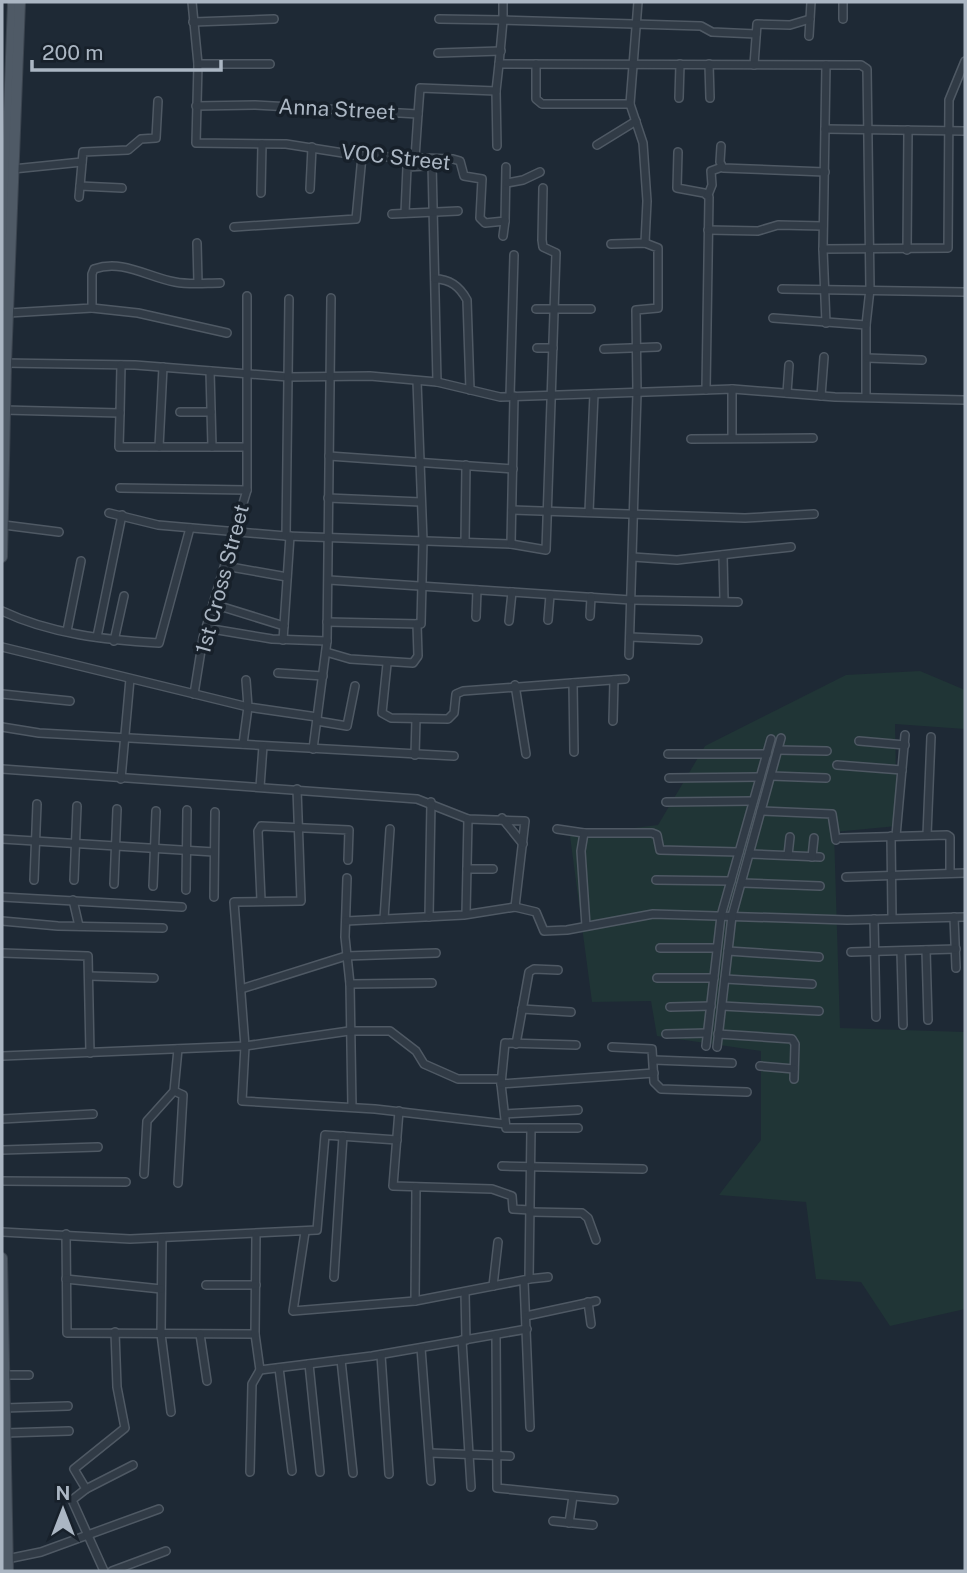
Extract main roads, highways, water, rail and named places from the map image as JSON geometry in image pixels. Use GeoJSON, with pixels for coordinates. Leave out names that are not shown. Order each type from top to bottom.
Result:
{"type":"FeatureCollection","features":[{"type":"Feature","properties":{"kind":"main road"},"geometry":{"type":"LineString","coordinates":[[2,303],[13,2]]}},
{"type":"Feature","properties":{"kind":"main road"},"geometry":{"type":"LineString","coordinates":[[2,557],[4,363],[9,313],[20,2]]}},
{"type":"Feature","properties":{"kind":"main road"},"geometry":{"type":"LineString","coordinates":[[2,1258],[8,1571]]}}]}
